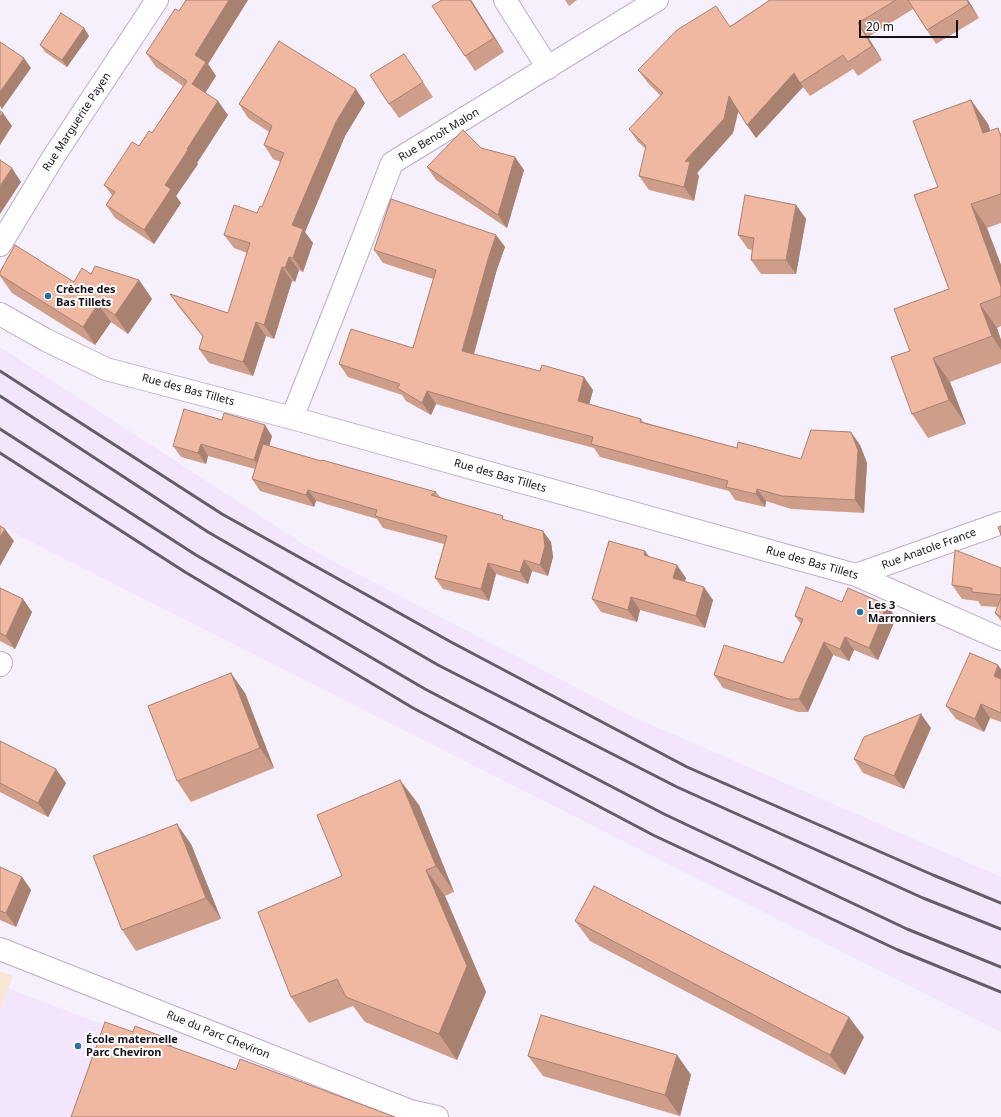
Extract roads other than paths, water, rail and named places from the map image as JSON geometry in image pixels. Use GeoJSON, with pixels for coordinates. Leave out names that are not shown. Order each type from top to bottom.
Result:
{"type":"FeatureCollection","features":[{"type":"Feature","properties":{"kind":"street","name":"Rue Marguerite Payen"},"geometry":{"type":"LineString","coordinates":[[0,245],[54,156],[157,0]]}},
{"type":"Feature","properties":{"kind":"street"},"geometry":{"type":"LineString","coordinates":[[505,0],[548,68]]}},
{"type":"Feature","properties":{"kind":"street","name":"Rue Benoît Malon"},"geometry":{"type":"LineString","coordinates":[[292,418],[392,164],[657,0]]}},
{"type":"Feature","properties":{"kind":"street","name":"Rue des Bas Tillets"},"geometry":{"type":"LineString","coordinates":[[0,314],[46,340],[106,369],[292,418],[856,575],[1001,639]]}},
{"type":"Feature","properties":{"kind":"street","name":"Rue Anatole France"},"geometry":{"type":"LineString","coordinates":[[856,575],[1001,523]]}},
{"type":"Feature","properties":{"kind":"street","name":"Rue du Parc Cheviron"},"geometry":{"type":"LineString","coordinates":[[0,950],[410,1111],[437,1117]]}},
{"type":"Feature","properties":{"kind":"railway"},"geometry":{"type":"LineString","coordinates":[[0,371],[222,514],[451,642],[687,767],[933,875],[1001,903]]}},
{"type":"Feature","properties":{"kind":"railway"},"geometry":{"type":"LineString","coordinates":[[0,396],[208,532],[438,665],[677,787],[923,898],[1001,929]]}},
{"type":"Feature","properties":{"kind":"railway"},"geometry":{"type":"LineString","coordinates":[[0,429],[196,555],[425,689],[664,814],[907,929],[1001,967]]}},
{"type":"Feature","properties":{"kind":"railway"},"geometry":{"type":"LineString","coordinates":[[0,453],[185,572],[413,708],[653,835],[898,950],[1001,992]]}},
{"type":"Feature","properties":{"kind":"place","name":"Crèche des Bas Tillets"},"geometry":{"type":"Point","coordinates":[48,296]}},
{"type":"Feature","properties":{"kind":"place","name":"Les 3 Marronniers"},"geometry":{"type":"Point","coordinates":[860,612]}},
{"type":"Feature","properties":{"kind":"place","name":"École maternelle Parc Cheviron"},"geometry":{"type":"Point","coordinates":[78,1046]}}]}
